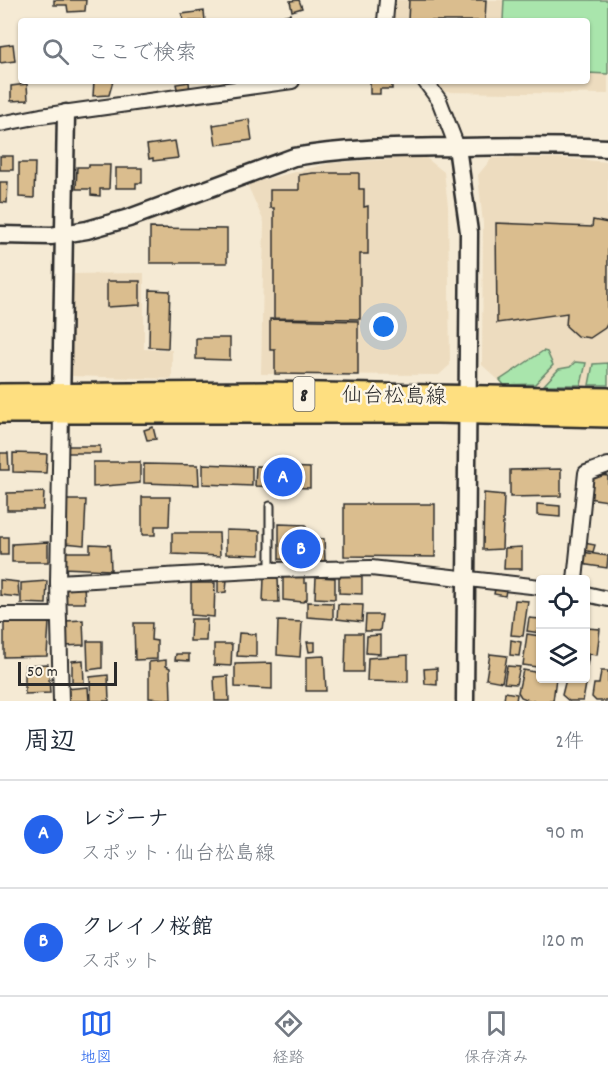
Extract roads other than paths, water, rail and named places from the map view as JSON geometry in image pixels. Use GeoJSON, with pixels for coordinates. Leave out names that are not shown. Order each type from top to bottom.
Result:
{"type":"FeatureCollection","features":[{"type":"Feature","properties":{"kind":"main road","name":"仙台松島線"},"geometry":{"type":"LineString","coordinates":[[0,395],[62,404]]}},
{"type":"Feature","properties":{"kind":"main road","name":"仙台松島線"},"geometry":{"type":"LineString","coordinates":[[0,412],[62,404],[467,405],[608,399]]}},
{"type":"Feature","properties":{"kind":"main road","name":"仙台松島線"},"geometry":{"type":"LineString","coordinates":[[467,405],[608,416]]}},
{"type":"Feature","properties":{"kind":"street"},"geometry":{"type":"LineString","coordinates":[[385,18],[387,0]]}},
{"type":"Feature","properties":{"kind":"street"},"geometry":{"type":"LineString","coordinates":[[427,84],[439,100],[457,147],[469,232],[468,578],[465,701]]}},
{"type":"Feature","properties":{"kind":"street"},"geometry":{"type":"LineString","coordinates":[[0,124],[249,85]]}},
{"type":"Feature","properties":{"kind":"street"},"geometry":{"type":"LineString","coordinates":[[61,701],[58,582],[66,113]]}},
{"type":"Feature","properties":{"kind":"street"},"geometry":{"type":"LineString","coordinates":[[0,235],[65,235],[129,218],[294,157],[372,147],[559,145],[608,148]]}},
{"type":"Feature","properties":{"kind":"street"},"geometry":{"type":"LineString","coordinates":[[575,575],[586,473],[608,465]]}},
{"type":"Feature","properties":{"kind":"street"},"geometry":{"type":"LineString","coordinates":[[58,582],[270,570],[370,568],[536,586]]}},
{"type":"Feature","properties":{"kind":"street"},"geometry":{"type":"LineString","coordinates":[[590,595],[608,599]]}},
{"type":"Feature","properties":{"kind":"street"},"geometry":{"type":"LineString","coordinates":[[0,615],[58,615]]}},
{"type":"Feature","properties":{"kind":"lane"},"geometry":{"type":"LineString","coordinates":[[270,506],[270,570]]}},
{"type":"Feature","properties":{"kind":"place","name":"レジーナ"},"geometry":{"type":"Point","coordinates":[283,477]}},
{"type":"Feature","properties":{"kind":"place","name":"クレイノ桜館"},"geometry":{"type":"Point","coordinates":[301,549]}}]}
